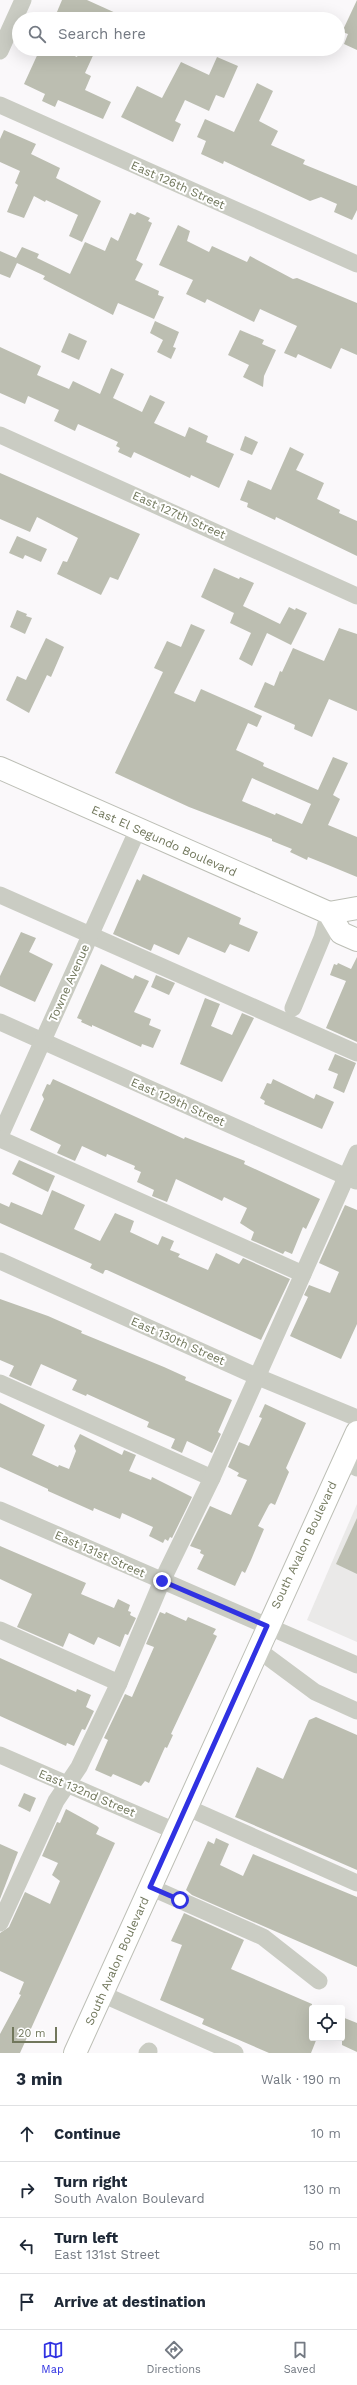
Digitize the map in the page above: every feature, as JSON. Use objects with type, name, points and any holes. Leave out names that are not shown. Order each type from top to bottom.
[{"type":"main road","name":"East El Segundo Boulevard","points":[[0,768],[329,913]]},
{"type":"main road","points":[[357,908],[329,913],[341,933],[357,940]]},
{"type":"main road","name":"South Avalon Boulevard","points":[[75,2053],[267,1626],[350,1464],[357,1432]]},
{"type":"street","points":[[18,12],[23,0]]},
{"type":"street","points":[[0,51],[12,24]]},
{"type":"street","name":"East 126th Street","points":[[0,105],[357,264]]},
{"type":"street","name":"East 127th Street","points":[[0,435],[357,596]]},
{"type":"street","name":"Towne Avenue","points":[[0,1136],[138,829]]},
{"type":"street","points":[[0,894],[357,1053]]},
{"type":"street","points":[[293,1008],[322,938],[329,913]]},
{"type":"street","name":"East 129th Street","points":[[0,1022],[352,1179]]},
{"type":"street","points":[[0,1139],[303,1274]]},
{"type":"street","points":[[0,1923],[56,1801],[79,1767],[119,1682],[162,1581],[212,1478],[303,1274],[352,1179],[357,1153]]},
{"type":"street","name":"East 130th Street","points":[[0,1261],[258,1377],[357,1418]]},
{"type":"street","points":[[0,1383],[212,1478]]},
{"type":"street","name":"East 131st Street","points":[[0,1510],[357,1665]]},
{"type":"street","points":[[0,1630],[119,1682]]},
{"type":"street","points":[[257,1649],[315,1692],[357,1711]]},
{"type":"street","name":"East 132nd Street","points":[[0,1755],[175,1831]]},
{"type":"street","points":[[186,1807],[357,1883]]},
{"type":"street","points":[[150,1887],[263,1937],[319,1981]]},
{"type":"street","points":[[102,1994],[235,2053]]},
{"type":"shaded area","points":[[357,1504],[357,1642],[307,1620]]},
{"type":"building","points":[[62,0],[87,0],[114,12],[57,12]]},
{"type":"building","points":[[357,0],[357,50],[345,44],[348,34],[345,33],[345,26]]},
{"type":"building","points":[[37,56],[93,56],[85,73],[91,76],[85,90],[111,102],[103,119],[58,100],[55,107],[42,101],[45,94],[24,84]]},
{"type":"building","points":[[217,57],[238,66],[224,98],[216,95],[209,111],[185,100],[175,121],[181,124],[173,142],[121,117],[137,86],[162,98],[181,62],[209,75]]},
{"type":"building","points":[[257,83],[273,91],[259,121],[278,131],[271,145],[305,160],[303,164],[357,186],[357,210],[352,220],[334,212],[337,204],[321,197],[310,201],[224,161],[223,164],[201,154],[206,141],[197,137],[205,119],[234,132]]},
{"type":"building","points":[[4,130],[36,144],[31,154],[60,168],[56,178],[101,201],[82,242],[69,236],[78,215],[46,200],[45,202],[34,196],[24,218],[7,212],[18,185],[15,183],[20,171],[0,162],[0,139]]},
{"type":"building","points":[[137,212],[150,218],[148,221],[152,223],[136,260],[143,264],[135,280],[159,291],[158,295],[164,297],[154,319],[118,303],[113,315],[43,279],[45,276],[17,263],[10,278],[0,274],[0,251],[16,258],[22,247],[39,254],[37,258],[70,274],[85,242],[105,251],[111,237],[118,241],[130,213],[135,215]]},
{"type":"building","points":[[178,225],[190,231],[187,241],[209,252],[212,246],[247,262],[250,256],[293,279],[297,278],[357,303],[357,355],[341,348],[331,369],[298,354],[296,358],[284,353],[297,326],[260,309],[254,322],[207,299],[205,303],[186,294],[193,280],[159,265]]},
{"type":"building","points":[[155,321],[179,332],[173,347],[176,348],[171,359],[157,352],[163,340],[150,333]]},
{"type":"building","points":[[240,330],[264,340],[262,344],[276,350],[264,376],[263,387],[243,377],[249,365],[228,355]]},
{"type":"building","points":[[69,333],[87,341],[79,360],[61,352]]},
{"type":"building","points":[[0,347],[41,366],[37,375],[69,389],[73,381],[100,394],[111,368],[124,374],[113,398],[142,412],[150,395],[165,402],[154,423],[185,437],[189,427],[208,436],[206,442],[234,454],[219,488],[191,475],[190,478],[134,452],[131,458],[118,452],[120,448],[116,446],[118,442],[78,424],[75,431],[54,421],[59,410],[28,396],[25,404],[0,393]]},
{"type":"building","points":[[245,436],[258,442],[252,455],[240,450]]},
{"type":"building","points":[[290,447],[304,454],[296,470],[324,483],[317,499],[340,510],[339,513],[357,521],[357,556],[276,517],[275,520],[247,507],[248,503],[240,500],[248,480],[271,490]]},
{"type":"building","points":[[0,473],[140,534],[118,580],[110,577],[101,595],[57,574],[63,561],[67,562],[78,538],[37,517],[30,532],[0,519]]},
{"type":"building","points":[[17,536],[47,549],[41,562],[25,555],[23,559],[9,553]]},
{"type":"building","points":[[214,568],[239,579],[240,577],[254,583],[243,606],[280,624],[289,607],[295,610],[296,608],[307,613],[291,645],[267,633],[252,666],[239,659],[251,633],[230,623],[234,613],[201,597]]},
{"type":"building","points":[[17,610],[32,618],[25,634],[10,627]]},
{"type":"building","points":[[191,624],[205,630],[174,693],[195,702],[201,689],[262,716],[257,727],[248,723],[236,750],[264,763],[263,766],[318,790],[333,757],[348,763],[333,795],[340,799],[328,825],[357,837],[357,877],[308,857],[307,860],[290,852],[292,849],[272,841],[272,839],[189,807],[115,773],[163,672],[154,668],[167,641],[181,647]],"holes":[[[252,778],[311,804],[302,824],[276,813],[275,815],[242,801]]]},
{"type":"building","points":[[339,628],[357,634],[357,711],[329,699],[312,737],[294,729],[295,725],[254,707],[265,682],[274,686],[280,671],[282,672],[293,648],[324,661]]},
{"type":"building","points":[[46,638],[64,647],[51,677],[47,675],[29,713],[6,700],[17,676],[26,680]]},
{"type":"building","points":[[143,874],[241,918],[239,924],[258,932],[249,952],[230,944],[225,953],[188,937],[179,955],[154,944],[151,951],[113,934],[137,879],[140,881]]},
{"type":"building","points":[[21,932],[36,938],[29,952],[53,964],[35,1002],[0,986],[0,976]]},
{"type":"building","points":[[357,957],[357,1042],[326,1028],[346,981],[330,975],[334,964],[337,965],[338,963],[351,969]]},
{"type":"building","points":[[101,964],[133,979],[135,975],[149,981],[134,1012],[151,1019],[149,1025],[161,1030],[153,1048],[142,1044],[141,1047],[92,1025],[92,1027],[81,1022],[82,1020],[77,1018]]},
{"type":"building","points":[[156,975],[175,983],[169,995],[151,987]]},
{"type":"building","points":[[205,998],[220,1004],[211,1026],[232,1035],[242,1013],[254,1018],[222,1082],[180,1064]]},
{"type":"building","points":[[335,1054],[356,1063],[344,1093],[333,1088],[338,1074],[328,1070]]},
{"type":"building","points":[[53,1079],[184,1139],[185,1137],[245,1161],[244,1164],[320,1199],[306,1229],[303,1227],[292,1254],[285,1251],[283,1254],[251,1240],[254,1232],[240,1223],[247,1208],[224,1197],[222,1201],[176,1179],[167,1202],[152,1196],[154,1190],[137,1182],[141,1172],[134,1169],[135,1166],[107,1154],[106,1157],[82,1146],[75,1161],[57,1153],[61,1145],[30,1130],[44,1099],[42,1095],[47,1084],[50,1085]]},
{"type":"building","points":[[273,1079],[314,1099],[316,1094],[334,1102],[322,1129],[264,1104],[265,1101],[260,1098],[267,1083],[271,1084]]},
{"type":"building","points":[[19,1160],[55,1176],[48,1192],[12,1174]]},
{"type":"building","points":[[52,1190],[85,1205],[74,1229],[100,1241],[115,1213],[134,1221],[130,1232],[158,1245],[162,1236],[174,1241],[170,1250],[180,1254],[178,1257],[208,1270],[216,1253],[239,1264],[243,1258],[290,1279],[261,1340],[107,1270],[105,1270],[103,1274],[90,1268],[92,1264],[0,1223],[0,1203],[9,1207],[11,1202],[42,1215]]},
{"type":"building","points":[[345,1205],[357,1210],[357,1324],[341,1359],[290,1336],[308,1297],[304,1295],[309,1285],[330,1293],[339,1272],[319,1263]]},
{"type":"building","points":[[0,1299],[48,1316],[82,1331],[81,1333],[186,1377],[185,1380],[232,1400],[218,1432],[221,1434],[212,1453],[187,1441],[182,1453],[171,1448],[175,1439],[147,1427],[149,1422],[87,1394],[86,1396],[72,1390],[77,1380],[41,1364],[31,1386],[9,1376],[14,1366],[0,1360]]},
{"type":"building","points":[[0,1403],[45,1425],[32,1455],[58,1467],[59,1465],[69,1469],[76,1451],[74,1446],[80,1434],[122,1455],[124,1450],[136,1455],[129,1471],[151,1480],[152,1477],[192,1497],[172,1538],[170,1537],[168,1541],[165,1539],[163,1543],[149,1536],[153,1527],[122,1513],[120,1519],[94,1508],[93,1511],[0,1467]]},
{"type":"building","points":[[265,1404],[306,1423],[286,1468],[289,1472],[275,1505],[271,1503],[269,1505],[258,1526],[264,1529],[245,1573],[242,1571],[235,1586],[197,1569],[204,1555],[200,1553],[201,1550],[190,1546],[210,1506],[231,1515],[247,1480],[237,1476],[239,1473],[228,1467],[239,1442],[249,1446],[262,1418],[259,1417]]},
{"type":"building","points":[[357,1518],[357,1574],[336,1564]]},
{"type":"building","points":[[0,1546],[86,1583],[81,1594],[114,1608],[118,1599],[130,1605],[128,1611],[131,1612],[130,1615],[136,1618],[128,1635],[125,1634],[120,1647],[98,1637],[94,1645],[69,1633],[63,1647],[17,1627],[32,1594],[0,1579]]},
{"type":"building","points":[[160,1612],[165,1614],[166,1612],[186,1621],[188,1617],[216,1629],[213,1634],[217,1636],[171,1734],[173,1735],[167,1748],[165,1747],[149,1783],[145,1781],[141,1786],[113,1774],[111,1777],[95,1770],[108,1740],[104,1738],[125,1694],[132,1697],[154,1647],[146,1644]]},
{"type":"building","points":[[0,1658],[76,1692],[77,1689],[91,1695],[86,1707],[94,1711],[85,1730],[82,1729],[74,1746],[67,1743],[66,1746],[0,1716]]},
{"type":"building","points":[[316,1717],[357,1735],[357,1870],[235,1817],[257,1767],[283,1779],[309,1720]]},
{"type":"building","points":[[24,1793],[36,1798],[30,1812],[18,1806]]},
{"type":"building","points":[[66,1809],[97,1826],[99,1828],[96,1834],[115,1843],[20,2053],[0,2053],[0,2034],[21,1995],[19,1994],[24,1982],[0,1971],[0,1933],[9,1927],[25,1892],[50,1904],[60,1881],[52,1875],[58,1863],[42,1856],[57,1822],[60,1823]]},
{"type":"building","points":[[216,1838],[229,1844],[220,1865],[243,1876],[253,1854],[357,1897],[357,1967],[192,1895],[186,1890],[208,1841],[214,1844]]},
{"type":"building","points":[[0,1844],[18,1852],[0,1899]]},
{"type":"building","points":[[184,1913],[244,1940],[231,1969],[312,2004],[309,2005],[309,2041],[316,2041],[311,2053],[269,2053],[202,2024],[204,2019],[160,2000],[182,1945],[171,1941]]},
{"type":"building","points":[[345,2018],[357,2023],[357,2052],[342,2045],[342,2041],[345,2041]]},
{"type":"route","points":[[162,1581],[267,1626],[150,1887],[180,1900]]}]
